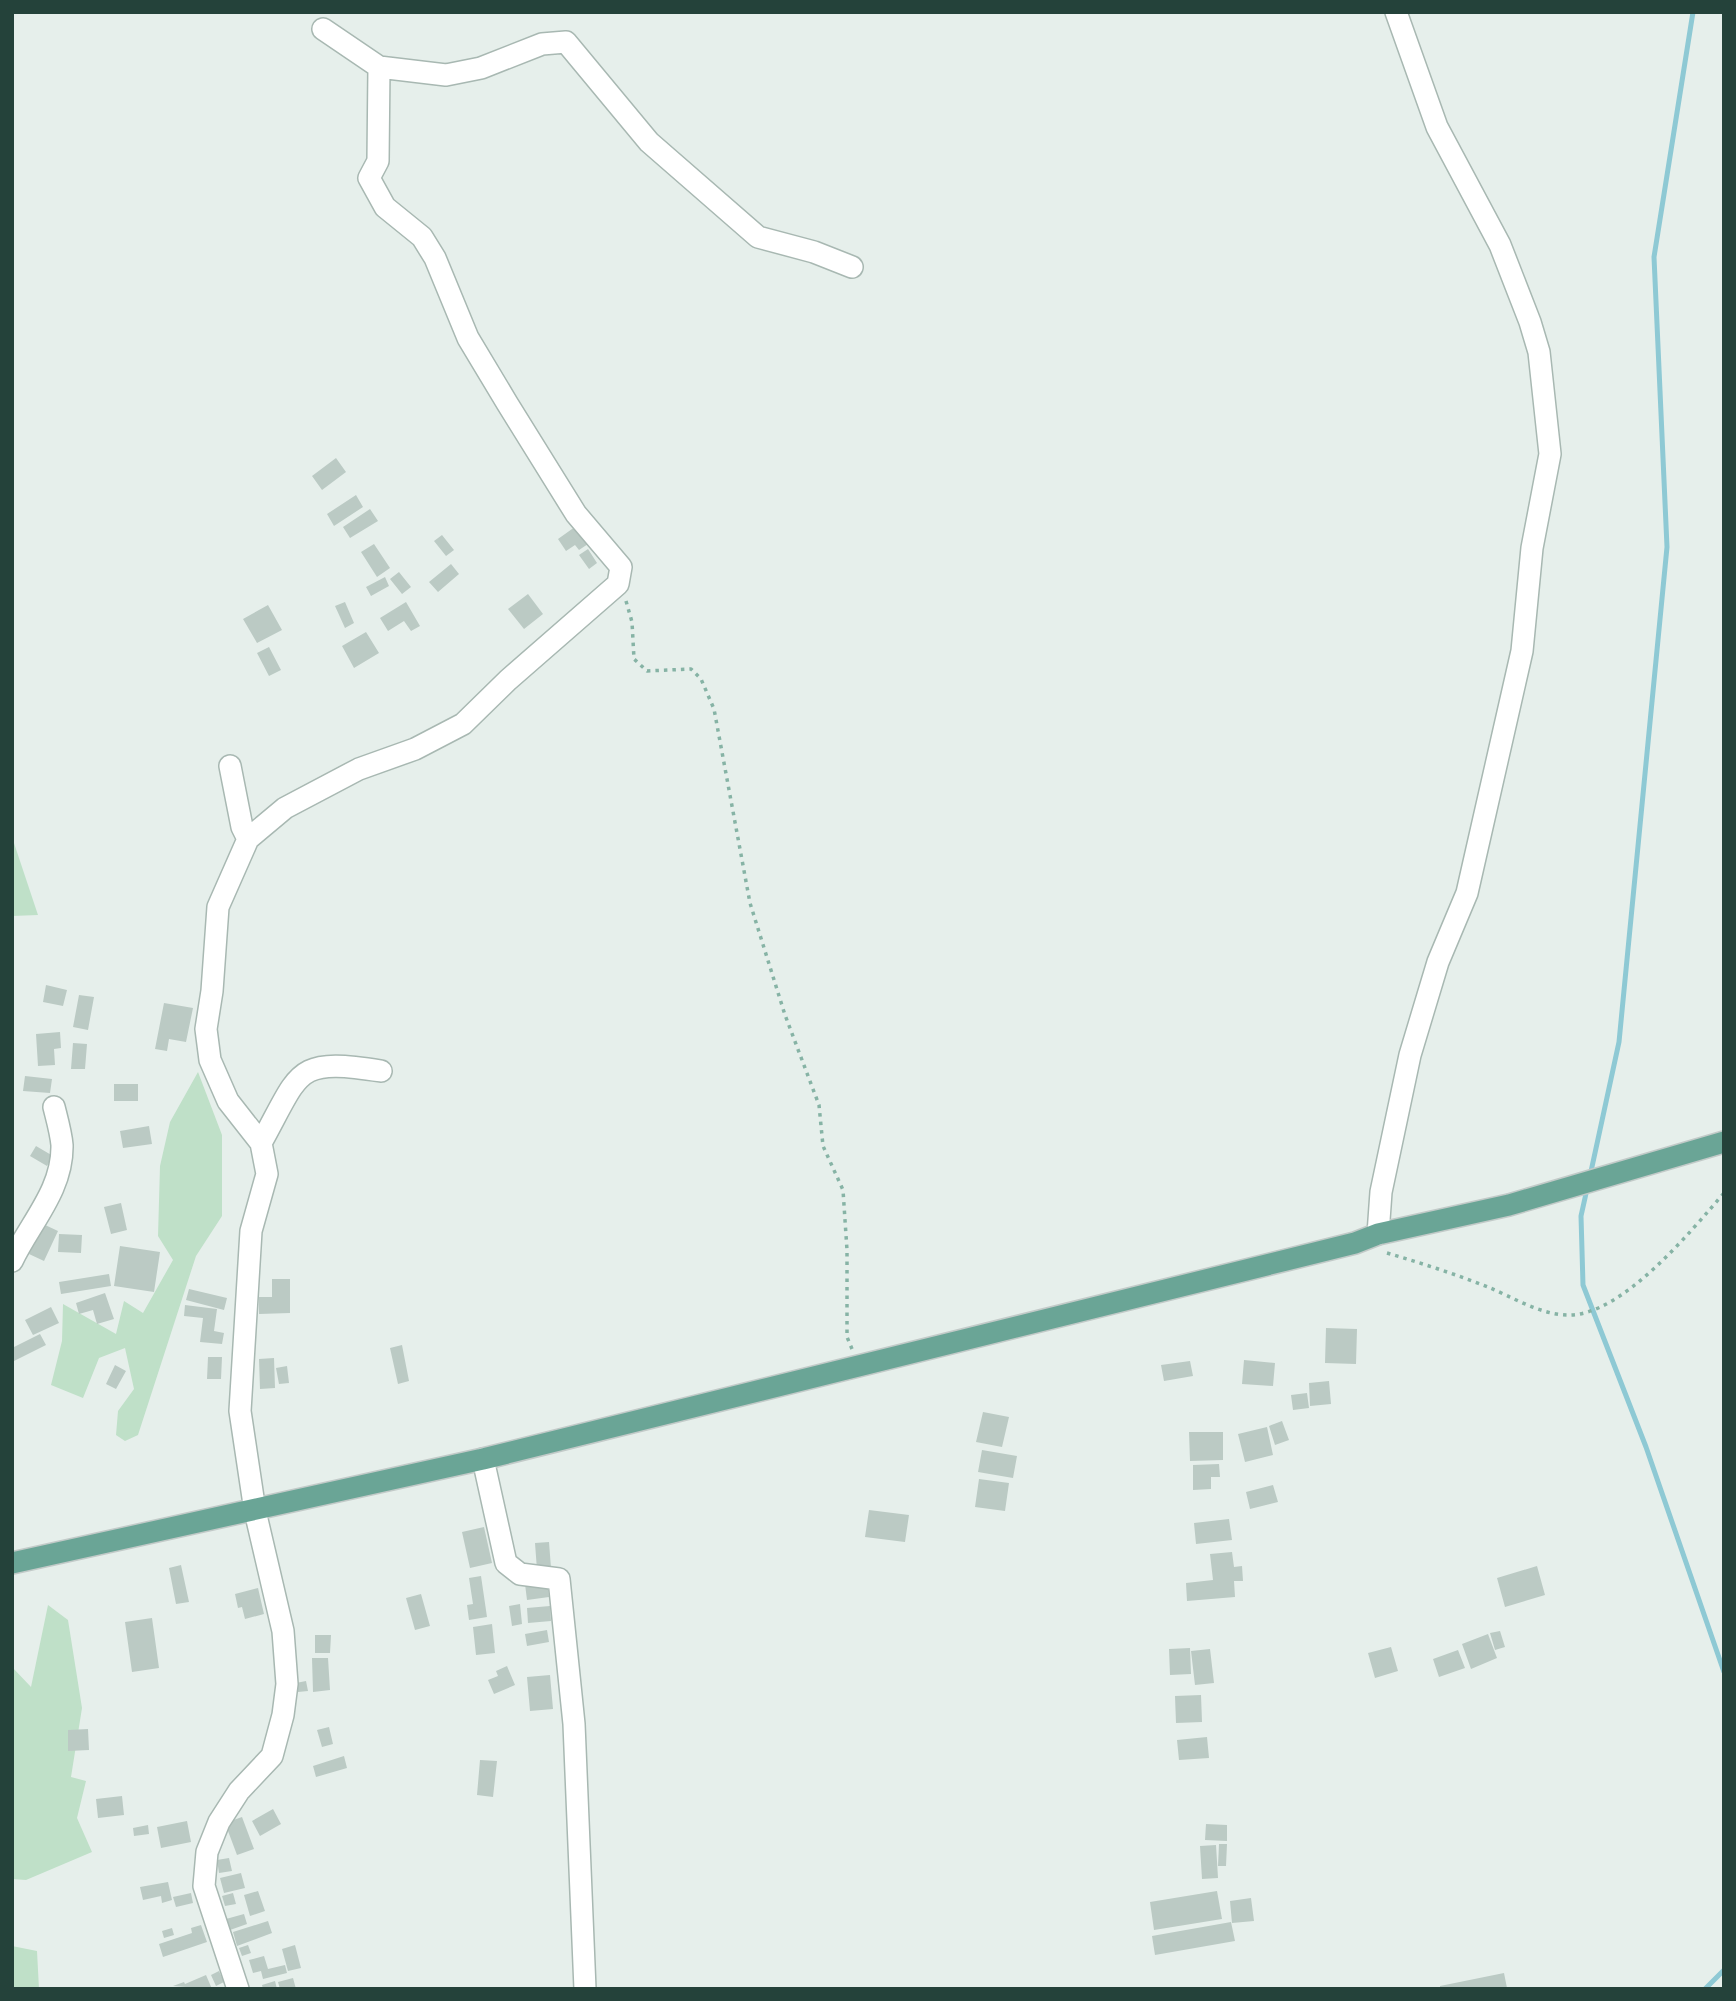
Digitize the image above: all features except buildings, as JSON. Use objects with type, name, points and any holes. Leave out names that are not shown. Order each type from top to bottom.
[{"type":"main road","points":[[12,1563],[483,1459],[859,1367],[1355,1243],[1378,1234],[1509,1205],[1724,1142]]},
{"type":"street","points":[[1378,1234],[1381,1192],[1410,1055],[1438,962],[1467,893],[1522,651],[1532,548],[1550,454],[1539,352],[1530,321],[1500,245],[1437,127],[1396,12]]},
{"type":"street","points":[[323,29],[379,67],[446,75],[481,68],[542,44],[566,42],[649,142],[758,237],[814,252],[852,267]]},
{"type":"street","points":[[238,1989],[204,1886],[207,1853],[219,1822],[239,1791],[272,1756],[283,1716],[287,1684],[283,1632],[255,1511],[240,1411],[251,1231],[267,1174],[261,1143],[228,1101],[216,1080],[206,1029],[212,991],[218,907],[248,839],[285,808],[359,769],[415,749],[463,724],[508,680],[618,584],[621,567],[576,514],[506,403],[468,338],[435,258],[422,237],[385,207],[369,178],[378,161],[379,67]]},
{"type":"street","points":[[230,766],[242,827],[248,839]]},
{"type":"street","points":[[261,1143],[295,1080],[313,1067],[337,1064],[381,1071]]},
{"type":"street","points":[[12,1261],[38,1218],[59,1172],[62,1145],[54,1107]]},
{"type":"street","points":[[483,1459],[506,1563],[520,1574],[559,1578],[574,1724],[585,1989]]},
{"type":"path","points":[[618,584],[622,586],[632,622],[634,659],[647,671],[691,669],[701,679],[714,709],[750,903],[785,1015],[816,1095],[823,1146],[843,1190],[847,1250],[847,1337],[859,1367]]},
{"type":"path","points":[[1355,1243],[1430,1265],[1543,1310],[1569,1315],[1592,1310],[1630,1290],[1684,1239],[1724,1193]]},
{"type":"green space","points":[[12,842],[14,843],[38,915],[12,916]]},
{"type":"green space","points":[[198,1072],[222,1135],[222,1216],[196,1256],[138,1435],[125,1441],[116,1435],[118,1411],[134,1389],[125,1348],[99,1358],[83,1398],[51,1385],[62,1341],[63,1304],[116,1334],[124,1301],[143,1313],[173,1260],[158,1236],[160,1166],[170,1122]]},
{"type":"green space","points":[[48,1605],[68,1620],[82,1708],[71,1777],[86,1781],[77,1818],[92,1852],[26,1880],[12,1879],[12,1667],[31,1687]]},
{"type":"green space","points":[[12,1946],[37,1951],[39,1989],[12,1989]]},
{"type":"waterway","points":[[1590,1176],[1619,1042],[1667,547],[1654,257],[1693,12]]},
{"type":"waterway","points":[[1587,1189],[1581,1216],[1583,1285],[1646,1447],[1724,1672]]},
{"type":"waterway","points":[[1705,1989],[1724,1970]]}]
